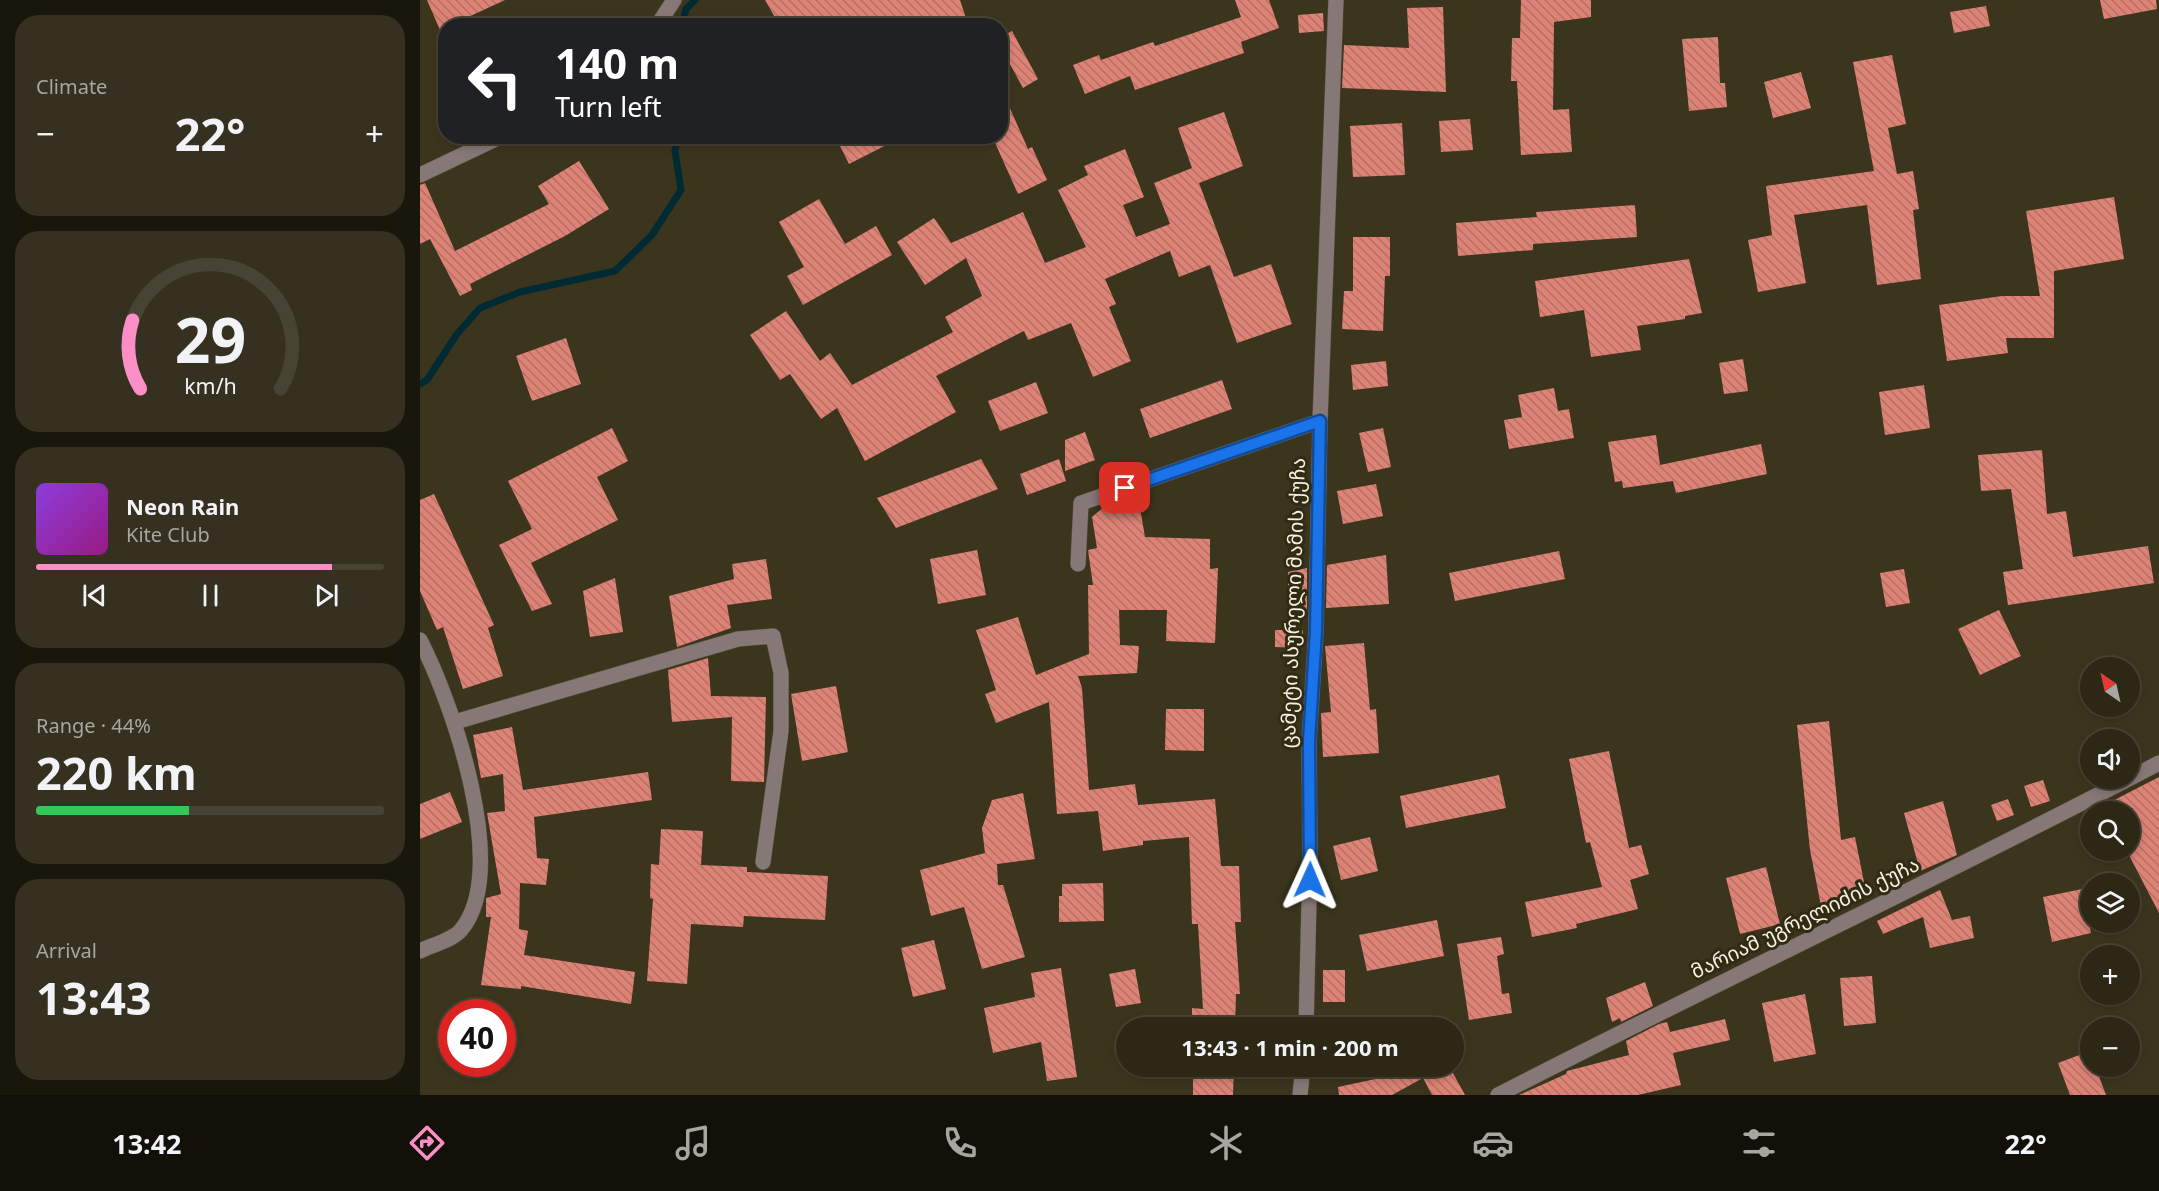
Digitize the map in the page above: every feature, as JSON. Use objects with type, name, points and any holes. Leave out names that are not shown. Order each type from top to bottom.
[{"type":"street","points":[[662,18],[674,0]]},
{"type":"street","name":"ცამეტი ასურელი მამის ქუჩა","points":[[1306,1017],[1310,859],[1309,741],[1316,631],[1320,421],[1336,0]]},
{"type":"street","points":[[420,175],[485,144]]},
{"type":"street","points":[[1078,564],[1081,503],[1320,421]]},
{"type":"street","points":[[455,722],[738,639],[773,636],[781,673],[781,731],[764,862]]},
{"type":"street","points":[[420,640],[455,722],[469,768],[480,853],[474,909],[459,933],[420,951]]},
{"type":"street","name":"მარიამ უგრელიძის ქუჩა","points":[[1498,1095],[1630,1027],[2013,841],[2159,763]]},
{"type":"street","points":[[1300,1095],[1302,1077]]},
{"type":"building","points":[[427,0],[505,0],[466,18],[438,18],[438,25]]},
{"type":"building","points":[[765,0],[960,0],[966,18],[775,18]]},
{"type":"building","points":[[1235,0],[1269,0],[1279,28],[1241,42],[1244,53],[1135,90],[1130,76],[1085,94],[1073,65],[1099,55],[1101,60],[1153,42],[1155,46],[1241,17]]},
{"type":"building","points":[[1521,0],[1591,0],[1591,17],[1554,22],[1553,110],[1569,109],[1572,152],[1521,155],[1517,81],[1511,81],[1512,38],[1520,38]]},
{"type":"building","points":[[2100,0],[2156,0],[2157,9],[2104,19]]},
{"type":"building","points":[[1986,6],[1990,26],[1954,33],[1950,12]]},
{"type":"building","points":[[1443,7],[1446,92],[1342,88],[1344,45],[1409,48],[1407,8]]},
{"type":"building","points":[[1323,13],[1324,31],[1299,33],[1298,15]]},
{"type":"building","points":[[1012,31],[1038,79],[1023,88],[1008,61],[1008,33]]},
{"type":"building","points":[[1718,37],[1720,83],[1725,83],[1727,107],[1689,111],[1682,39]]},
{"type":"building","points":[[1892,55],[1906,124],[1888,128],[1897,174],[1913,171],[1919,209],[1913,210],[1921,279],[1877,285],[1867,205],[1794,215],[1806,283],[1758,292],[1748,240],[1772,235],[1766,186],[1874,171],[1853,62]]},
{"type":"building","points":[[1801,72],[1811,108],[1773,118],[1764,82]]},
{"type":"building","points":[[1008,104],[1028,149],[1032,147],[1047,180],[1018,194],[996,144],[1008,144]]},
{"type":"building","points":[[1224,112],[1243,166],[1199,183],[1234,277],[1271,264],[1292,324],[1237,343],[1210,265],[1179,277],[1170,251],[1105,279],[1116,304],[1109,307],[1131,361],[1093,377],[1071,323],[1028,340],[1024,331],[936,376],[956,412],[865,461],[837,408],[821,419],[790,374],[780,380],[750,335],[786,311],[820,361],[830,353],[852,385],[953,332],[945,317],[982,296],[966,258],[925,285],[897,242],[934,218],[951,243],[1023,212],[1045,263],[1086,247],[1058,190],[1088,175],[1084,166],[1125,149],[1144,197],[1123,205],[1136,237],[1170,224],[1154,183],[1192,168],[1178,128]]},
{"type":"building","points":[[1470,119],[1473,150],[1441,152],[1439,121]]},
{"type":"building","points":[[1402,123],[1405,175],[1353,177],[1350,126]]},
{"type":"building","points":[[839,144],[888,144],[849,164]]},
{"type":"building","points":[[579,161],[609,209],[565,236],[470,284],[472,290],[460,296],[430,239],[420,244],[420,185],[425,183],[455,251],[549,204],[538,186]]},
{"type":"building","points":[[2114,197],[2124,259],[2054,271],[2054,338],[2006,338],[2008,353],[1947,361],[1939,305],[2002,296],[2040,296],[2026,211]]},
{"type":"building","points":[[819,199],[845,244],[876,226],[892,255],[803,305],[787,276],[804,267],[779,222]]},
{"type":"building","points":[[1635,205],[1637,237],[1533,244],[1533,250],[1458,256],[1456,223],[1537,217],[1536,212]]},
{"type":"building","points":[[1353,237],[1390,237],[1390,276],[1385,276],[1383,331],[1342,329],[1344,291],[1353,291]]},
{"type":"building","points":[[1689,259],[1702,313],[1685,316],[1685,319],[1637,326],[1641,350],[1591,357],[1584,310],[1540,317],[1535,281]]},
{"type":"building","points":[[566,338],[581,384],[532,401],[516,356]]},
{"type":"building","points":[[1743,359],[1748,391],[1724,394],[1719,363]]},
{"type":"building","points":[[1386,361],[1388,386],[1353,390],[1351,365]]},
{"type":"building","points":[[1222,380],[1232,409],[1150,438],[1140,409]]},
{"type":"building","points":[[1036,382],[1048,413],[1000,431],[988,401]]},
{"type":"building","points":[[1924,385],[1930,428],[1885,435],[1879,392]]},
{"type":"building","points":[[1554,388],[1558,411],[1569,409],[1574,438],[1509,449],[1504,420],[1522,417],[1518,395]]},
{"type":"building","points":[[612,428],[628,461],[597,477],[618,520],[531,563],[552,604],[532,611],[499,545],[532,529],[508,481]]},
{"type":"building","points":[[1383,428],[1391,467],[1368,472],[1359,433]]},
{"type":"building","points":[[1085,432],[1095,460],[1065,471],[1065,440]]},
{"type":"building","points":[[1656,435],[1660,465],[1761,444],[1767,474],[1676,493],[1673,481],[1623,488],[1622,481],[1615,482],[1608,442]]},
{"type":"building","points":[[2042,450],[2047,514],[2066,511],[2073,557],[2148,546],[2154,583],[2008,605],[2003,572],[2023,569],[2011,489],[1981,491],[1978,455]]},
{"type":"building","points":[[981,459],[998,489],[896,528],[877,498]]},
{"type":"building","points":[[1059,459],[1066,481],[1027,495],[1020,474]]},
{"type":"building","points":[[1376,484],[1383,516],[1343,524],[1337,491]]},
{"type":"building","points":[[434,494],[494,625],[488,628],[503,676],[463,689],[443,627],[437,630],[420,591],[420,500]]},
{"type":"building","points":[[1138,496],[1145,537],[1210,539],[1210,569],[1218,568],[1215,643],[1166,641],[1167,610],[1119,610],[1120,645],[1139,646],[1137,673],[1078,676],[1082,688],[1089,790],[1135,784],[1138,805],[1215,799],[1221,866],[1239,866],[1241,922],[1235,922],[1240,994],[1236,994],[1235,1017],[1192,1017],[1192,1008],[1203,1009],[1198,924],[1192,924],[1189,837],[1143,841],[1143,845],[1103,851],[1098,811],[1057,814],[1049,702],[996,723],[985,694],[996,690],[976,630],[1018,617],[1036,675],[1089,654],[1088,585],[1093,585],[1088,550],[1097,548],[1092,517],[1105,506]]},
{"type":"building","points":[[977,550],[986,595],[938,604],[930,559]]},
{"type":"building","points":[[1559,551],[1565,579],[1455,601],[1449,573]]},
{"type":"building","points":[[1386,555],[1389,604],[1326,608],[1327,565]]},
{"type":"building","points":[[766,559],[772,599],[727,605],[731,628],[677,647],[669,596],[734,579],[732,564]]},
{"type":"building","points":[[1307,568],[1307,609],[1288,610],[1288,572]]},
{"type":"building","points":[[1904,569],[1910,603],[1886,607],[1880,573]]},
{"type":"building","points":[[615,578],[623,632],[590,637],[583,591]]},
{"type":"building","points":[[1999,610],[2021,656],[1980,675],[1958,629]]},
{"type":"building","points":[[1275,630],[1303,630],[1302,648],[1275,647]]},
{"type":"building","points":[[1364,643],[1370,710],[1376,709],[1379,753],[1323,757],[1321,713],[1331,712],[1325,646]]},
{"type":"building","points":[[708,658],[711,696],[766,697],[764,782],[731,781],[732,717],[672,722],[668,670]]},
{"type":"building","points":[[836,686],[848,752],[802,761],[791,694]]},
{"type":"building","points":[[1166,709],[1204,709],[1204,751],[1165,750]]},
{"type":"building","points":[[1829,721],[1841,840],[1855,837],[1867,897],[1821,906],[1810,850],[1797,725]]},
{"type":"building","points":[[512,727],[523,790],[648,772],[652,800],[534,817],[537,858],[549,859],[546,885],[520,883],[519,929],[528,931],[524,955],[635,972],[631,1004],[521,986],[521,989],[481,985],[491,917],[486,917],[486,898],[501,894],[487,813],[505,811],[503,774],[481,778],[473,735]]},
{"type":"building","points":[[1609,751],[1629,848],[1641,845],[1649,874],[1630,880],[1638,909],[1576,924],[1577,928],[1532,937],[1525,902],[1602,887],[1590,842],[1586,843],[1569,759]]},
{"type":"building","points":[[1499,775],[1506,808],[1406,828],[1400,796]]},
{"type":"building","points":[[2159,777],[2159,913],[2132,861],[2140,861],[2140,801],[2112,801],[2140,789],[2140,787]]},
{"type":"building","points":[[2043,780],[2050,801],[2031,807],[2024,786]]},
{"type":"building","points":[[450,792],[462,822],[420,839],[420,804]]},
{"type":"building","points":[[1023,793],[1035,859],[997,864],[998,885],[1003,885],[1025,957],[982,969],[964,907],[931,916],[920,870],[985,853],[982,828],[992,800]]},
{"type":"building","points":[[2008,799],[2014,815],[1997,821],[1991,805]]},
{"type":"building","points":[[1943,801],[1957,855],[1920,871],[1904,813]]},
{"type":"building","points":[[661,829],[703,831],[701,865],[747,867],[747,872],[828,876],[825,920],[744,916],[743,927],[691,924],[687,984],[647,981],[653,899],[650,898],[651,864],[659,865]]},
{"type":"building","points":[[1370,837],[1378,871],[1341,880],[1333,846]]},
{"type":"building","points":[[1766,867],[1780,924],[1740,934],[1726,878]]},
{"type":"building","points":[[1103,883],[1104,921],[1059,922],[1059,896],[1062,896],[1062,884]]},
{"type":"building","points":[[2080,889],[2080,933],[2091,933],[2052,942],[2043,897]]},
{"type":"building","points":[[1940,890],[1952,920],[1970,916],[1974,938],[1930,948],[1923,917],[1883,934],[1877,921]]},
{"type":"building","points":[[1437,920],[1444,956],[1367,971],[1359,935]]},
{"type":"building","points":[[1501,937],[1504,954],[1497,956],[1502,994],[1509,993],[1512,1013],[1469,1020],[1457,944]]},
{"type":"building","points":[[934,940],[946,989],[913,997],[901,948]]},
{"type":"building","points":[[1061,968],[1077,1077],[1047,1081],[1041,1042],[993,1053],[984,1008],[1035,997],[1031,973]]},
{"type":"building","points":[[1135,969],[1141,1003],[1116,1007],[1109,974]]},
{"type":"building","points":[[1323,970],[1345,970],[1345,1002],[1323,1002]]},
{"type":"building","points":[[1872,976],[1876,1023],[1844,1026],[1840,978]]},
{"type":"building","points":[[1645,982],[1653,1006],[1621,1022],[1620,1018],[1612,1022],[1606,998]]},
{"type":"building","points":[[1805,994],[1816,1054],[1774,1062],[1762,1003]]},
{"type":"building","points":[[1725,1019],[1730,1040],[1673,1053],[1681,1085],[1638,1095],[1519,1095],[1566,1074],[1567,1071],[1629,1055],[1626,1041],[1659,1024],[1667,1022],[1670,1032]]},
{"type":"building","points":[[2080,1055],[2080,1077],[2099,1077],[2106,1095],[2070,1095],[2058,1063]]},
{"type":"building","points":[[1193,1077],[1234,1077],[1233,1095],[1193,1095]]},
{"type":"building","points":[[1385,1077],[1455,1077],[1465,1095],[1432,1095],[1423,1078],[1392,1095],[1339,1095],[1338,1087]]},
{"type":"waterway","points":[[684,18],[686,9],[695,0]]},
{"type":"waterway","points":[[420,384],[427,380],[457,334],[480,308],[520,292],[615,271],[652,235],[681,190],[676,144]]},
{"type":"route","points":[[1125,488],[1320,421],[1316,631],[1309,741],[1310,880]]}]
